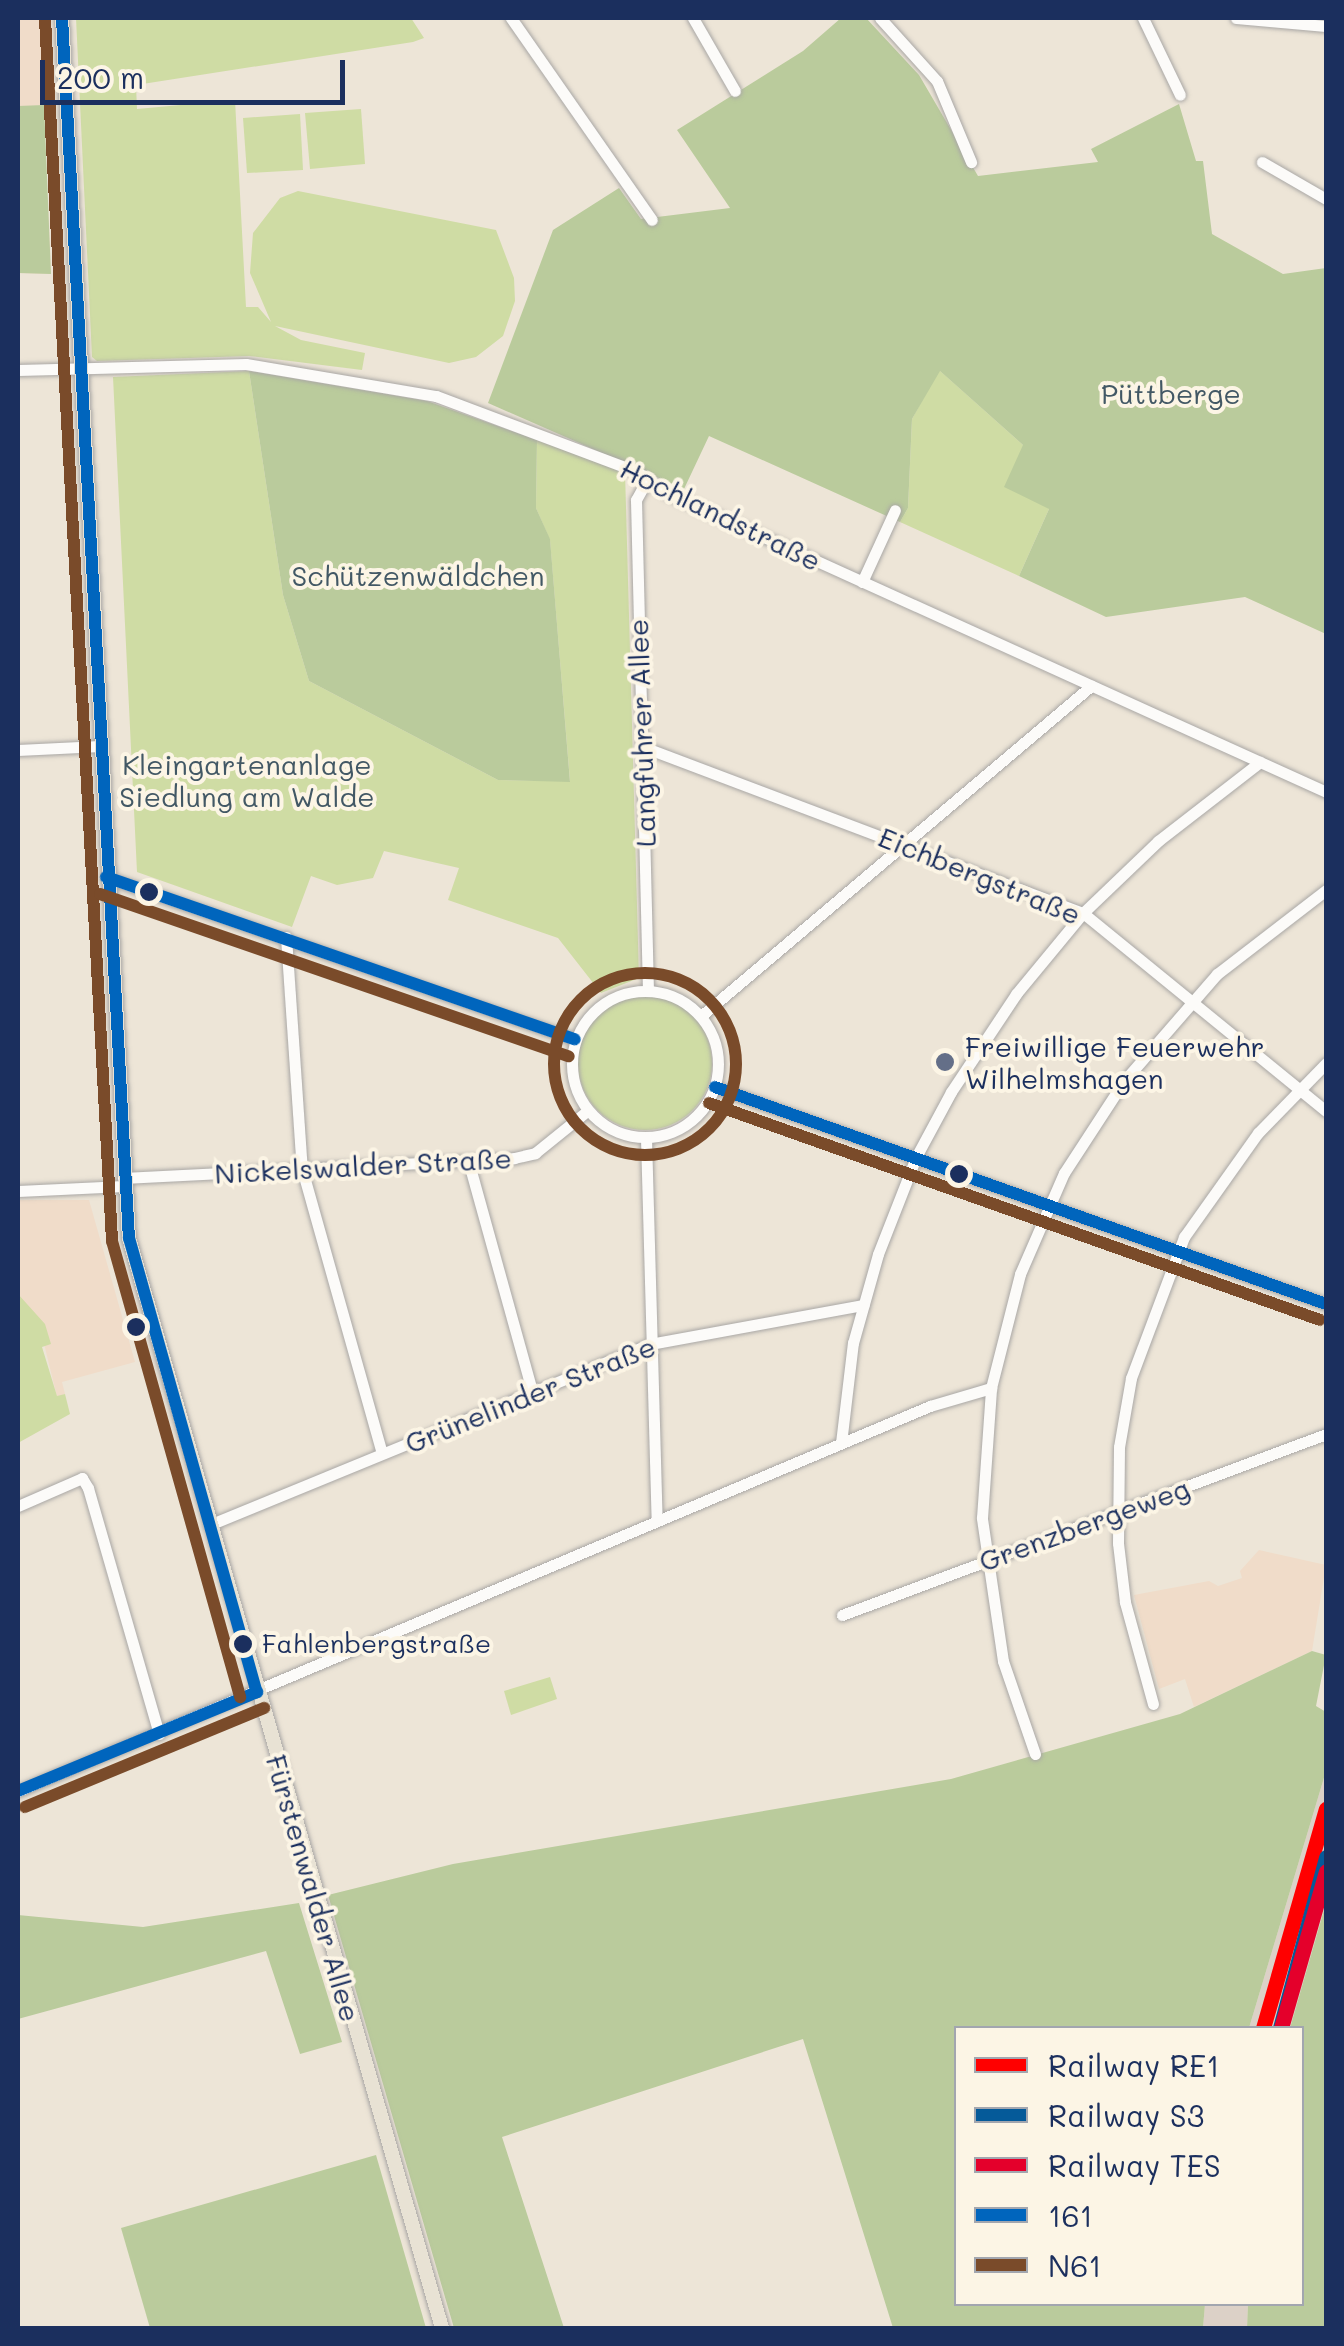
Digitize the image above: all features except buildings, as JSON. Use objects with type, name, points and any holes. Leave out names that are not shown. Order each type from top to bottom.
[{"type":"main road","name":"Fürstenwalder Allee","points":[[62,18],[124,1182],[144,1300],[442,2328]]},
{"type":"street","points":[[511,18],[652,220]]},
{"type":"street","points":[[693,18],[736,91]]},
{"type":"street","points":[[880,18],[937,81],[971,162]]},
{"type":"street","points":[[1143,18],[1180,95]]},
{"type":"street","points":[[1236,18],[1326,26]]},
{"type":"street","points":[[1262,162],[1326,199]]},
{"type":"street","name":"Hochlandstraße","points":[[18,370],[246,364],[414,391],[648,480],[862,582],[1326,792]]},
{"type":"street","name":"Langfuhrer Allee","points":[[648,480],[636,500],[648,989]]},
{"type":"street","points":[[862,582],[896,510]]},
{"type":"street","points":[[701,1016],[1091,686]]},
{"type":"street","points":[[18,750],[100,746]]},
{"type":"street","name":"Eichbergstraße","points":[[641,746],[1083,913],[1326,1111]]},
{"type":"street","points":[[841,1443],[840,1416],[863,1305],[916,1158],[994,1024],[1083,913],[1158,842],[1260,762]]},
{"type":"street","points":[[106,877],[575,1039]]},
{"type":"street","points":[[1035,1754],[1003,1662],[985,1561],[982,1476],[990,1388],[1010,1305],[1049,1204],[1103,1111],[1192,1000],[1239,955],[1326,890]]},
{"type":"street","points":[[286,937],[302,1168],[382,1453]]},
{"type":"street","points":[[648,989],[678,998],[701,1016],[716,1044],[715,1088],[683,1126],[646,1138],[616,1130],[588,1111],[572,1072],[575,1039],[609,999],[648,989]]},
{"type":"street","points":[[1154,1704],[1125,1602],[1116,1512],[1131,1378],[1178,1249],[1239,1158],[1298,1088],[1326,1063]]},
{"type":"street","points":[[715,1088],[1326,1304]]},
{"type":"street","name":"Nickelswalder Straße","points":[[18,1191],[533,1154],[588,1111]]},
{"type":"street","points":[[646,1138],[656,1522]]},
{"type":"street","points":[[468,1160],[532,1390]]},
{"type":"street","name":"Grünelinder Straße","points":[[209,1525],[650,1344],[863,1305]]},
{"type":"street","points":[[18,1791],[841,1443],[990,1388]]},
{"type":"street","name":"Grenzbergeweg","points":[[842,1615],[1326,1434]]},
{"type":"street","points":[[18,1506],[82,1478],[159,1734]]},
{"type":"shaded area","points":[[18,18],[40,18],[51,274],[18,273]]},
{"type":"shaded area","points":[[18,1200],[89,1200],[135,1362],[62,1382],[65,1394],[57,1397],[39,1323],[18,1294]]},
{"type":"shaded area","points":[[1259,1550],[1326,1565],[1312,1651],[1194,1707],[1185,1679],[1159,1689],[1134,1595],[1209,1581],[1218,1586],[1242,1578],[1240,1571]]},
{"type":"shaded area","points":[[1326,1771],[1326,1903],[1291,2026],[1250,2026]]},
{"type":"shaded area","points":[[1205,2306],[1248,2306],[1247,2328],[1203,2328]]},
{"type":"green space","points":[[76,18],[411,18],[424,38],[136,85],[137,109],[235,100],[246,307],[258,307],[271,322],[250,273],[253,233],[280,198],[298,191],[496,230],[514,278],[515,301],[503,336],[476,357],[449,363],[275,326],[301,340],[365,353],[362,370],[249,356],[97,361],[92,357]]},
{"type":"green space","name":"Püttberge","points":[[841,18],[866,18],[919,75],[978,176],[1098,162],[1091,149],[1179,104],[1196,161],[1203,161],[1212,234],[1283,274],[1326,268],[1326,634],[1245,597],[1106,617],[1019,576],[1049,509],[1004,487],[1023,445],[940,371],[912,419],[908,508],[900,522],[709,436],[684,489],[488,403],[553,230],[619,188],[641,219],[730,208],[677,130],[803,51]]},
{"type":"green space","points":[[44,105],[51,274],[18,273],[18,106]]},
{"type":"green space","points":[[361,109],[365,164],[310,169],[305,113]]},
{"type":"green space","points":[[300,114],[303,170],[247,173],[243,118]]},
{"type":"green space","points":[[939,370],[1023,445],[1049,509],[1019,576],[900,522],[908,508],[912,419]]},
{"type":"green space","name":"Kleingartenanlage Siedlung am Walde","points":[[249,371],[283,595],[309,681],[498,780],[570,781],[550,540],[536,508],[537,440],[625,471],[639,978],[601,993],[558,938],[448,900],[459,868],[384,851],[373,878],[337,885],[311,876],[292,927],[137,872],[113,377]]},
{"type":"green space","name":"Schützenwäldchen","points":[[249,371],[427,401],[537,440],[536,508],[550,539],[570,782],[498,780],[309,681],[283,595]]},
{"type":"green space","points":[[645,996],[671,1001],[692,1016],[707,1037],[712,1063],[707,1089],[692,1110],[671,1125],[645,1130],[619,1125],[598,1110],[583,1089],[578,1063],[583,1037],[598,1016],[619,1001]]},
{"type":"green space","points":[[18,1294],[45,1324],[51,1344],[42,1347],[57,1396],[65,1394],[70,1414],[18,1443]]},
{"type":"green space","points":[[1312,1651],[1326,1655],[1316,1706],[1326,1712],[1326,1771],[1250,2026],[954,2026],[954,2306],[1205,2306],[1203,2328],[893,2328],[803,2039],[502,2137],[564,2328],[454,2328],[328,1895],[453,1864],[951,1779],[1180,1714]]},
{"type":"green space","points":[[550,1677],[557,1699],[511,1715],[504,1691]]},
{"type":"green space","points":[[299,1903],[342,2042],[300,2054],[266,1951],[18,2019],[18,1915],[143,1927]]},
{"type":"green space","points":[[1326,1903],[1326,2328],[1247,2328],[1248,2306],[1304,2306],[1304,2026],[1291,2026]]},
{"type":"green space","points":[[376,2155],[426,2328],[150,2328],[121,2228]]},
{"type":"rail line","name":"RE1","points":[[1264,2026],[1326,1809]]},
{"type":"rail line","name":"S3","points":[[1281,2026],[1326,1857]]},
{"type":"rail line","name":"TES","points":[[1282,2026],[1326,1871]]},
{"type":"transit line","name":"161","points":[[62,18],[129,1238],[257,1692]]},
{"type":"transit line","name":"N61","points":[[45,19],[112,1241],[240,1697]]},
{"type":"transit line","name":"161","points":[[106,877],[575,1039]]},
{"type":"transit line","name":"N61","points":[[100,894],[569,1056]]},
{"type":"transit line","name":"N61","points":[[645,973],[680,980],[709,1000],[729,1029],[736,1064],[729,1099],[709,1128],[680,1148],[645,1155],[610,1148],[581,1128],[561,1099],[554,1064],[561,1029],[581,1000],[610,980],[645,973]]},
{"type":"transit line","name":"161","points":[[715,1087],[1326,1304]]},
{"type":"transit line","name":"N61","points":[[709,1103],[1320,1320]]},
{"type":"transit line","name":"161","points":[[18,1791],[257,1692]]},
{"type":"transit line","name":"N61","points":[[25,1807],[264,1708]]},
{"type":"place","name":"Freiwillige Feuerwehr Wilhelmshagen","points":[[945,1062]]},
{"type":"place","name":"Fahlenbergstraße","points":[[243,1644]]}]
